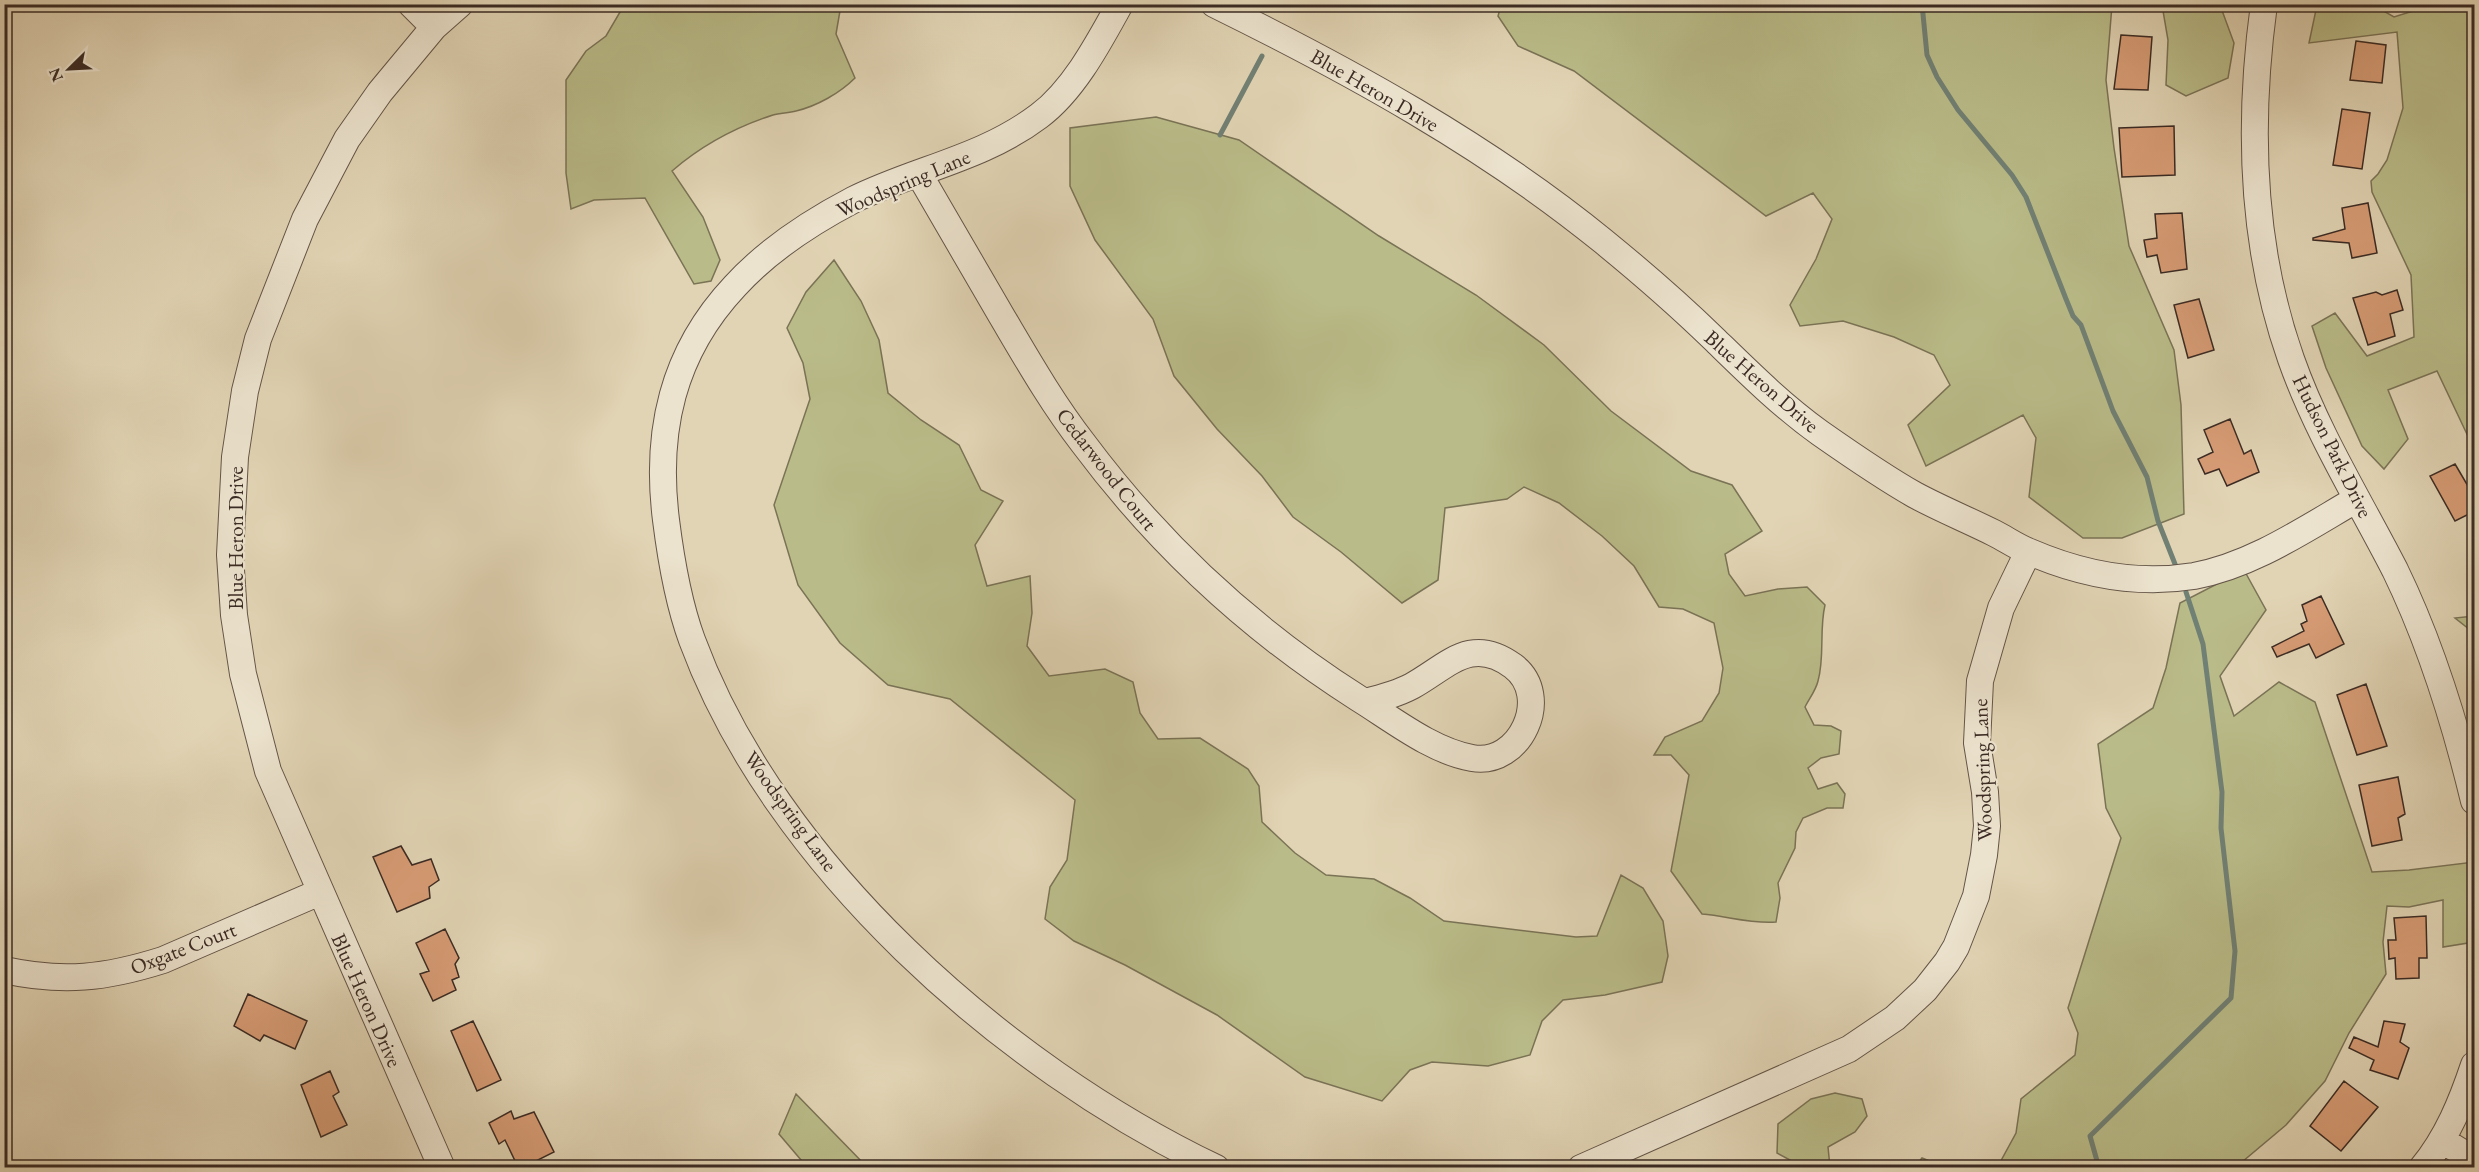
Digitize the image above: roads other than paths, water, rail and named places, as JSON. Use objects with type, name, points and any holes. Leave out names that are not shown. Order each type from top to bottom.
[{"type":"street","points":[[411,4],[434,27]]},
{"type":"street","name":"Blue Heron Drive","points":[[442,1167],[268,771],[243,674],[234,615],[230,555],[235,457],[245,391],[258,339],[305,219],[347,139],[380,92],[434,27],[460,4]]},
{"type":"street","name":"Woodspring Lane","points":[[1120,4],[1089,59],[1052,105],[1040,116],[998,143],[854,199],[777,249],[735,286],[715,309],[692,345],[671,397],[664,432],[661,481],[671,561],[691,637],[721,706],[765,782],[825,862],[868,912],[921,966],[996,1030],[1076,1088],[1120,1116],[1216,1167]]},
{"type":"street","name":"Blue Heron Drive","points":[[1214,4],[1393,98],[1508,171],[1603,241],[1711,336],[1768,391],[1819,432],[1915,495],[2028,552],[2081,570],[2116,578],[2154,580],[2193,576],[2222,569],[2258,555],[2357,499]]},
{"type":"street","name":"Hudson Park Drive","points":[[2264,4],[2258,46],[2254,132],[2256,183],[2270,278],[2290,358],[2322,435],[2396,572],[2434,662],[2458,735],[2475,801]]},
{"type":"street","name":"Cedarwood Court","points":[[919,174],[1060,411],[1122,492],[1167,543],[1224,598],[1297,658],[1365,702],[1439,748],[1459,756],[1478,759],[1492,758],[1510,749],[1527,726],[1531,700],[1526,682],[1517,668],[1501,658],[1472,653],[1449,661],[1400,692],[1365,702]]},
{"type":"street","name":"Woodspring Lane","points":[[1581,1167],[1849,1049],[1895,1018],[1925,990],[1947,962],[1956,947],[1976,896],[1984,855],[1987,826],[1985,792],[1977,743],[1980,681],[2001,608],[2028,552]]},
{"type":"street","name":"Oxgate Court","points":[[4,970],[27,975],[66,978],[98,976],[136,968],[163,960],[320,892]]},
{"type":"street","points":[[2422,1167],[2442,1140],[2463,1099],[2475,1065]]},
{"type":"street","points":[[2442,1140],[2475,1161]]},
{"type":"waterway","points":[[1922,4],[1927,55],[1937,77],[1958,110],[2012,175],[2026,197],[2073,316],[2081,325],[2113,411],[2147,477],[2158,521],[2175,564]]},
{"type":"waterway","points":[[1220,135],[1262,56]]},
{"type":"waterway","points":[[2099,1168],[2090,1136],[2231,998],[2235,951],[2221,828],[2222,792],[2203,644],[2186,592]]}]
